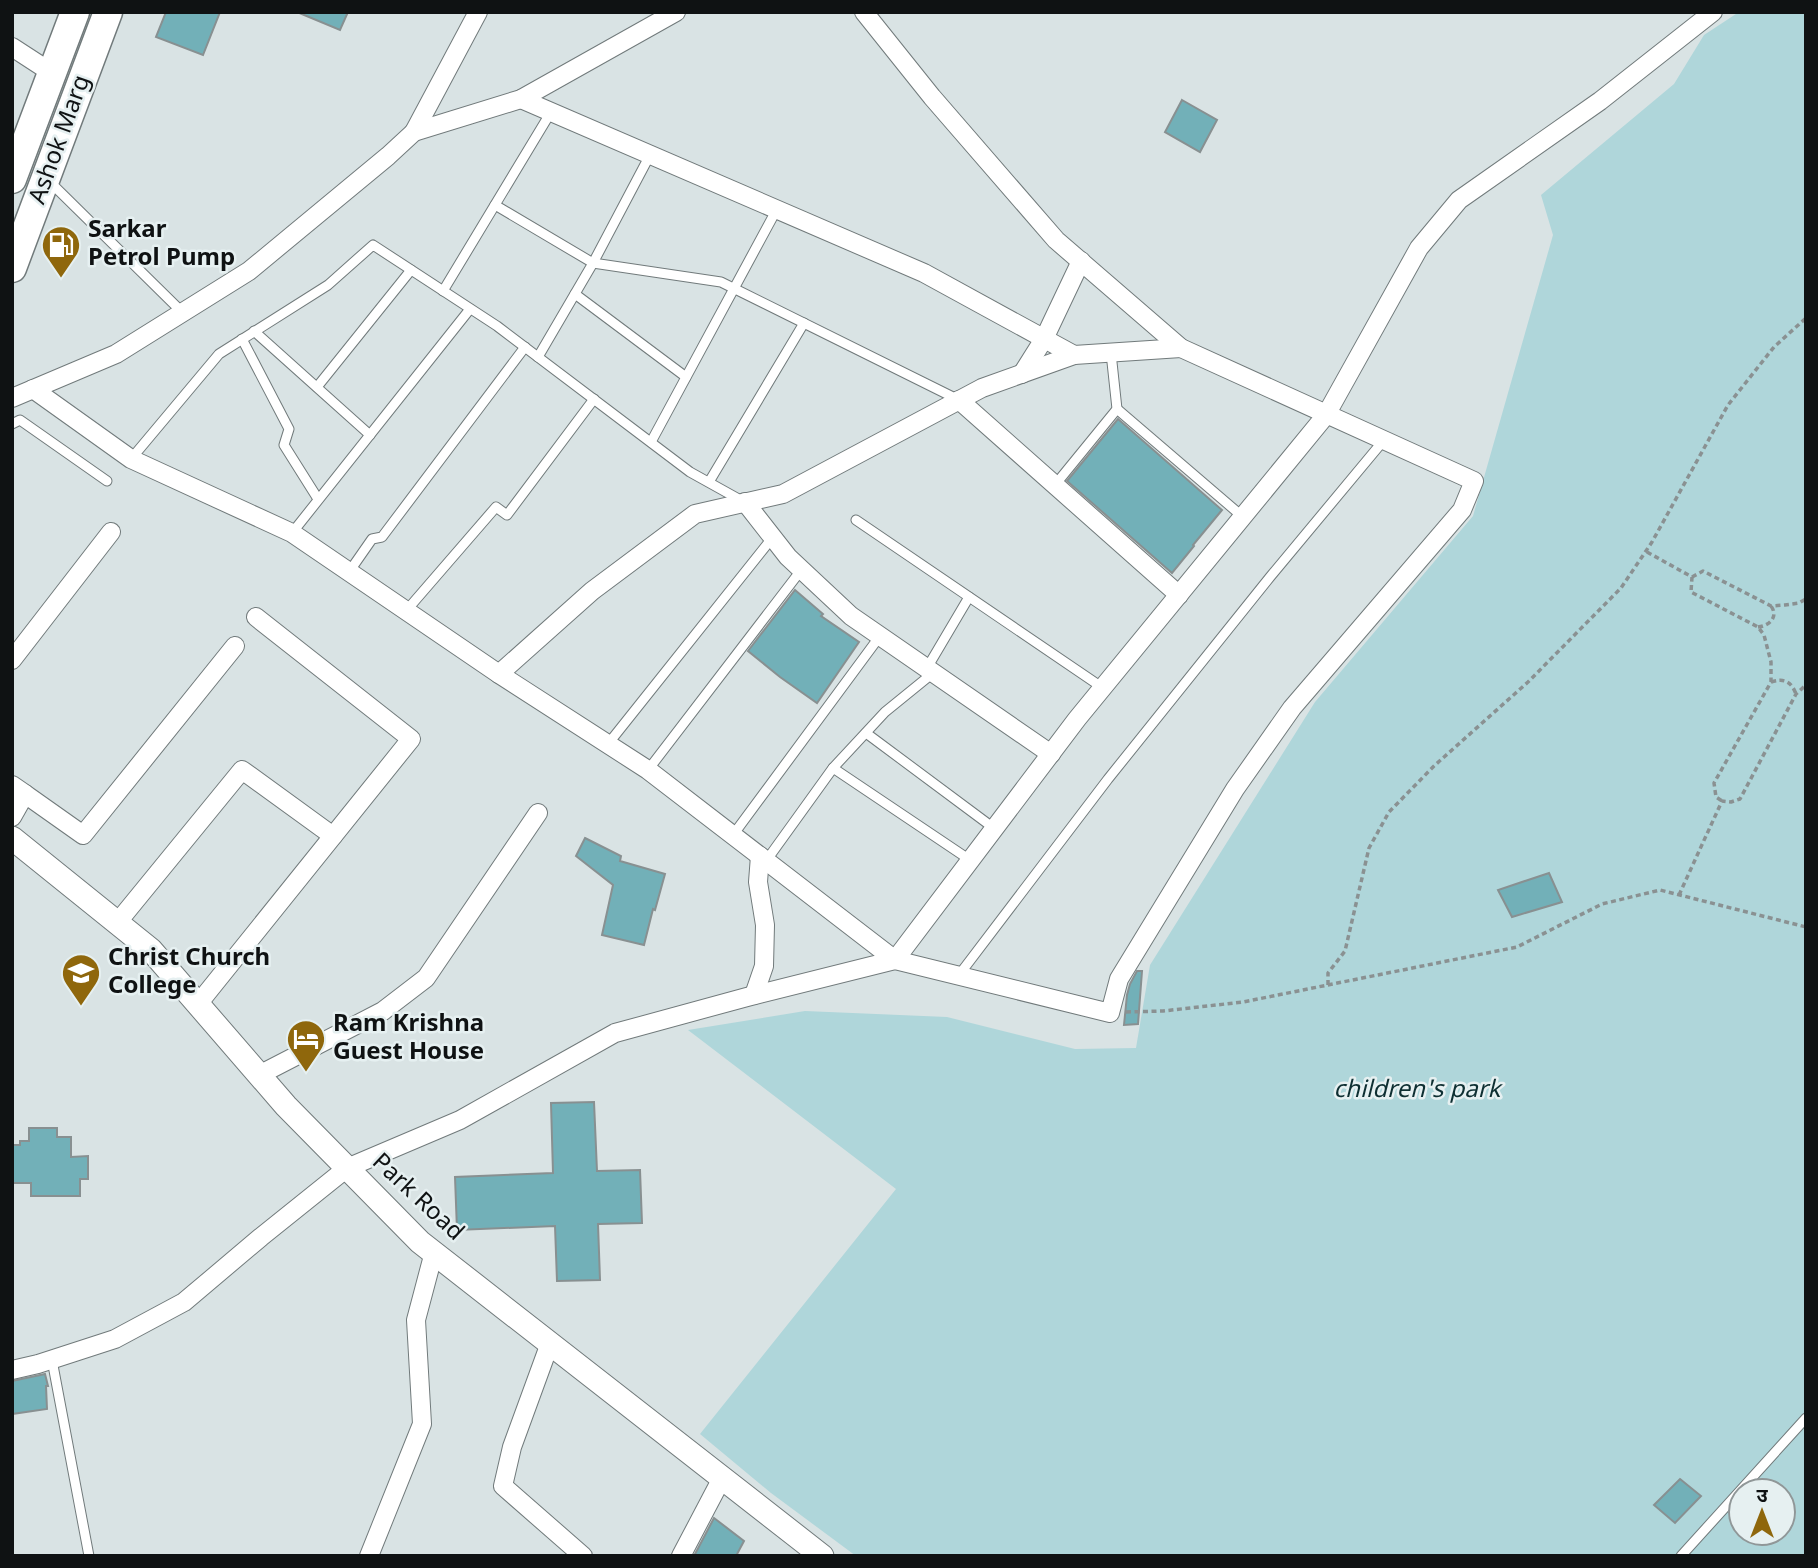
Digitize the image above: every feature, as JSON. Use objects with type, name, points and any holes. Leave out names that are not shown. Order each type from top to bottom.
[{"type":"main road","name":"Ashok Marg","points":[[12,179],[75,12]]},
{"type":"main road","name":"Ashok Marg","points":[[12,268],[108,12]]},
{"type":"street","points":[[12,398],[116,354],[249,271],[414,132],[478,12]]},
{"type":"street","points":[[414,132],[520,99],[676,12]]},
{"type":"street","points":[[33,389],[131,459],[292,533],[499,674],[648,771],[895,960],[1110,1013],[1119,979],[1235,789],[1292,708],[1462,510],[1474,481],[1181,348],[1056,240],[932,97],[864,12]]},
{"type":"street","points":[[12,1370],[115,1339],[184,1302],[347,1168],[460,1120],[615,1034],[754,995],[895,960],[1103,688],[1326,415],[1419,248],[1460,200],[1600,101],[1703,16]]},
{"type":"street","points":[[12,47],[52,73]]},
{"type":"street","points":[[520,99],[924,273],[1074,355]]},
{"type":"street","points":[[1022,374],[1044,339],[1081,261]]},
{"type":"street","points":[[499,674],[592,591],[695,514],[783,494],[982,388],[1074,355],[1181,348]]},
{"type":"street","points":[[958,400],[1179,594]]},
{"type":"street","points":[[745,502],[788,557],[851,616],[1051,754]]},
{"type":"street","points":[[12,660],[111,532]]},
{"type":"street","points":[[198,1004],[411,739],[256,617]]},
{"type":"street","points":[[12,817],[19,789],[83,835],[235,646]]},
{"type":"street","points":[[117,923],[242,770],[333,836]]},
{"type":"street","points":[[260,1075],[383,1011],[426,978],[538,813]]},
{"type":"street","name":"Park Road","points":[[12,838],[150,950],[286,1106],[420,1242],[822,1556]]},
{"type":"street","points":[[754,995],[764,966],[765,925],[758,882],[763,859]]},
{"type":"street","points":[[369,1556],[422,1424],[416,1320],[434,1252]]},
{"type":"street","points":[[550,1343],[512,1447],[503,1486],[583,1556]]},
{"type":"street","points":[[681,1556],[722,1478]]},
{"type":"lane","points":[[443,291],[551,112]]},
{"type":"lane","points":[[538,357],[593,263],[650,155]]},
{"type":"lane","points":[[47,178],[182,312]]},
{"type":"lane","points":[[495,205],[593,263],[720,282],[958,400]]},
{"type":"lane","points":[[651,442],[777,209]]},
{"type":"lane","points":[[131,459],[219,354],[328,285],[373,245],[525,347],[690,472],[745,502]]},
{"type":"lane","points":[[317,387],[411,270]]},
{"type":"lane","points":[[575,294],[686,377]]},
{"type":"lane","points":[[292,533],[470,309]]},
{"type":"lane","points":[[709,482],[804,323]]},
{"type":"lane","points":[[254,331],[370,435]]},
{"type":"lane","points":[[242,339],[289,429],[284,445],[318,499]]},
{"type":"lane","points":[[348,573],[372,539],[382,537],[525,347]]},
{"type":"lane","points":[[1111,353],[1117,409],[1243,517]]},
{"type":"lane","points":[[406,611],[496,507],[507,515],[594,399]]},
{"type":"lane","points":[[1055,485],[1117,409]]},
{"type":"lane","points":[[12,424],[20,420],[107,481]]},
{"type":"lane","points":[[958,977],[1125,758],[1384,440]]},
{"type":"lane","points":[[856,520],[1103,688]]},
{"type":"lane","points":[[608,744],[773,537]]},
{"type":"lane","points":[[648,771],[802,569]]},
{"type":"lane","points":[[763,859],[832,768],[885,712],[930,671],[969,597]]},
{"type":"lane","points":[[733,835],[880,636]]},
{"type":"lane","points":[[866,733],[995,829]]},
{"type":"lane","points":[[832,768],[970,860]]},
{"type":"lane","points":[[52,1360],[89,1556]]},
{"type":"lane","points":[[1681,1556],[1806,1418]]},
{"type":"path","points":[[1328,985],[1328,973],[1345,951],[1369,848],[1389,812],[1434,766],[1528,682],[1621,589],[1646,551],[1728,405],[1774,347],[1806,318]]},
{"type":"path","points":[[1646,551],[1692,577]]},
{"type":"path","points":[[1692,577],[1703,570],[1771,606],[1786,606],[1806,599]]},
{"type":"path","points":[[1692,577],[1691,592],[1758,627],[1765,635],[1771,662],[1771,682],[1714,783],[1716,797],[1721,801],[1740,799],[1796,694],[1806,685]]},
{"type":"path","points":[[1758,627],[1770,622],[1774,614],[1771,606]]},
{"type":"path","points":[[1771,682],[1782,679],[1792,685],[1796,694]]},
{"type":"path","points":[[1679,895],[1721,801]]},
{"type":"path","points":[[1110,1013],[1163,1011],[1243,1002],[1517,947],[1602,904],[1660,890],[1806,928]]},
{"type":"green space","name":"children's park","points":[[1739,12],[1806,12],[1806,1556],[856,1556],[771,1493],[700,1434],[896,1189],[688,1030],[805,1011],[947,1017],[1075,1049],[1136,1048],[1150,965],[1315,702],[1473,516],[1553,235],[1541,195],[1674,84],[1704,35]]},
{"type":"building","points":[[166,12],[220,12],[203,55],[156,37]]},
{"type":"building","points":[[297,12],[348,12],[340,30]]},
{"type":"building","points":[[1182,100],[1217,120],[1200,152],[1165,132]]},
{"type":"building","points":[[1118,419],[1222,510],[1172,573],[1067,481]]},
{"type":"building","points":[[795,590],[823,614],[821,616],[859,642],[817,703],[748,651]]},
{"type":"building","points":[[585,838],[621,856],[620,861],[665,874],[644,945],[602,935],[613,885],[576,856]]},
{"type":"building","points":[[1549,873],[1562,902],[1512,917],[1498,890]]},
{"type":"building","points":[[1137,971],[1142,971],[1138,1024],[1124,1025],[1127,995]]},
{"type":"building","points":[[594,1102],[597,1171],[640,1170],[642,1223],[598,1224],[600,1280],[557,1281],[555,1226],[457,1230],[455,1177],[553,1173],[551,1103]]},
{"type":"building","points":[[29,1128],[57,1128],[57,1137],[71,1137],[71,1157],[88,1156],[88,1179],[80,1179],[80,1196],[31,1196],[31,1183],[12,1183],[12,1145],[29,1141]]},
{"type":"building","points":[[45,1374],[48,1386],[47,1409],[12,1414],[12,1381]]},
{"type":"building","points":[[1680,1479],[1701,1496],[1675,1523],[1654,1505]]},
{"type":"building","points":[[714,1518],[744,1541],[736,1556],[694,1556]]},
{"type":"place","name":"Sarkar Petrol Pump","points":[[61,279]]},
{"type":"place","name":"Christ Church College","points":[[81,1007]]},
{"type":"place","name":"Ram Krishna Guest House","points":[[306,1073]]}]
